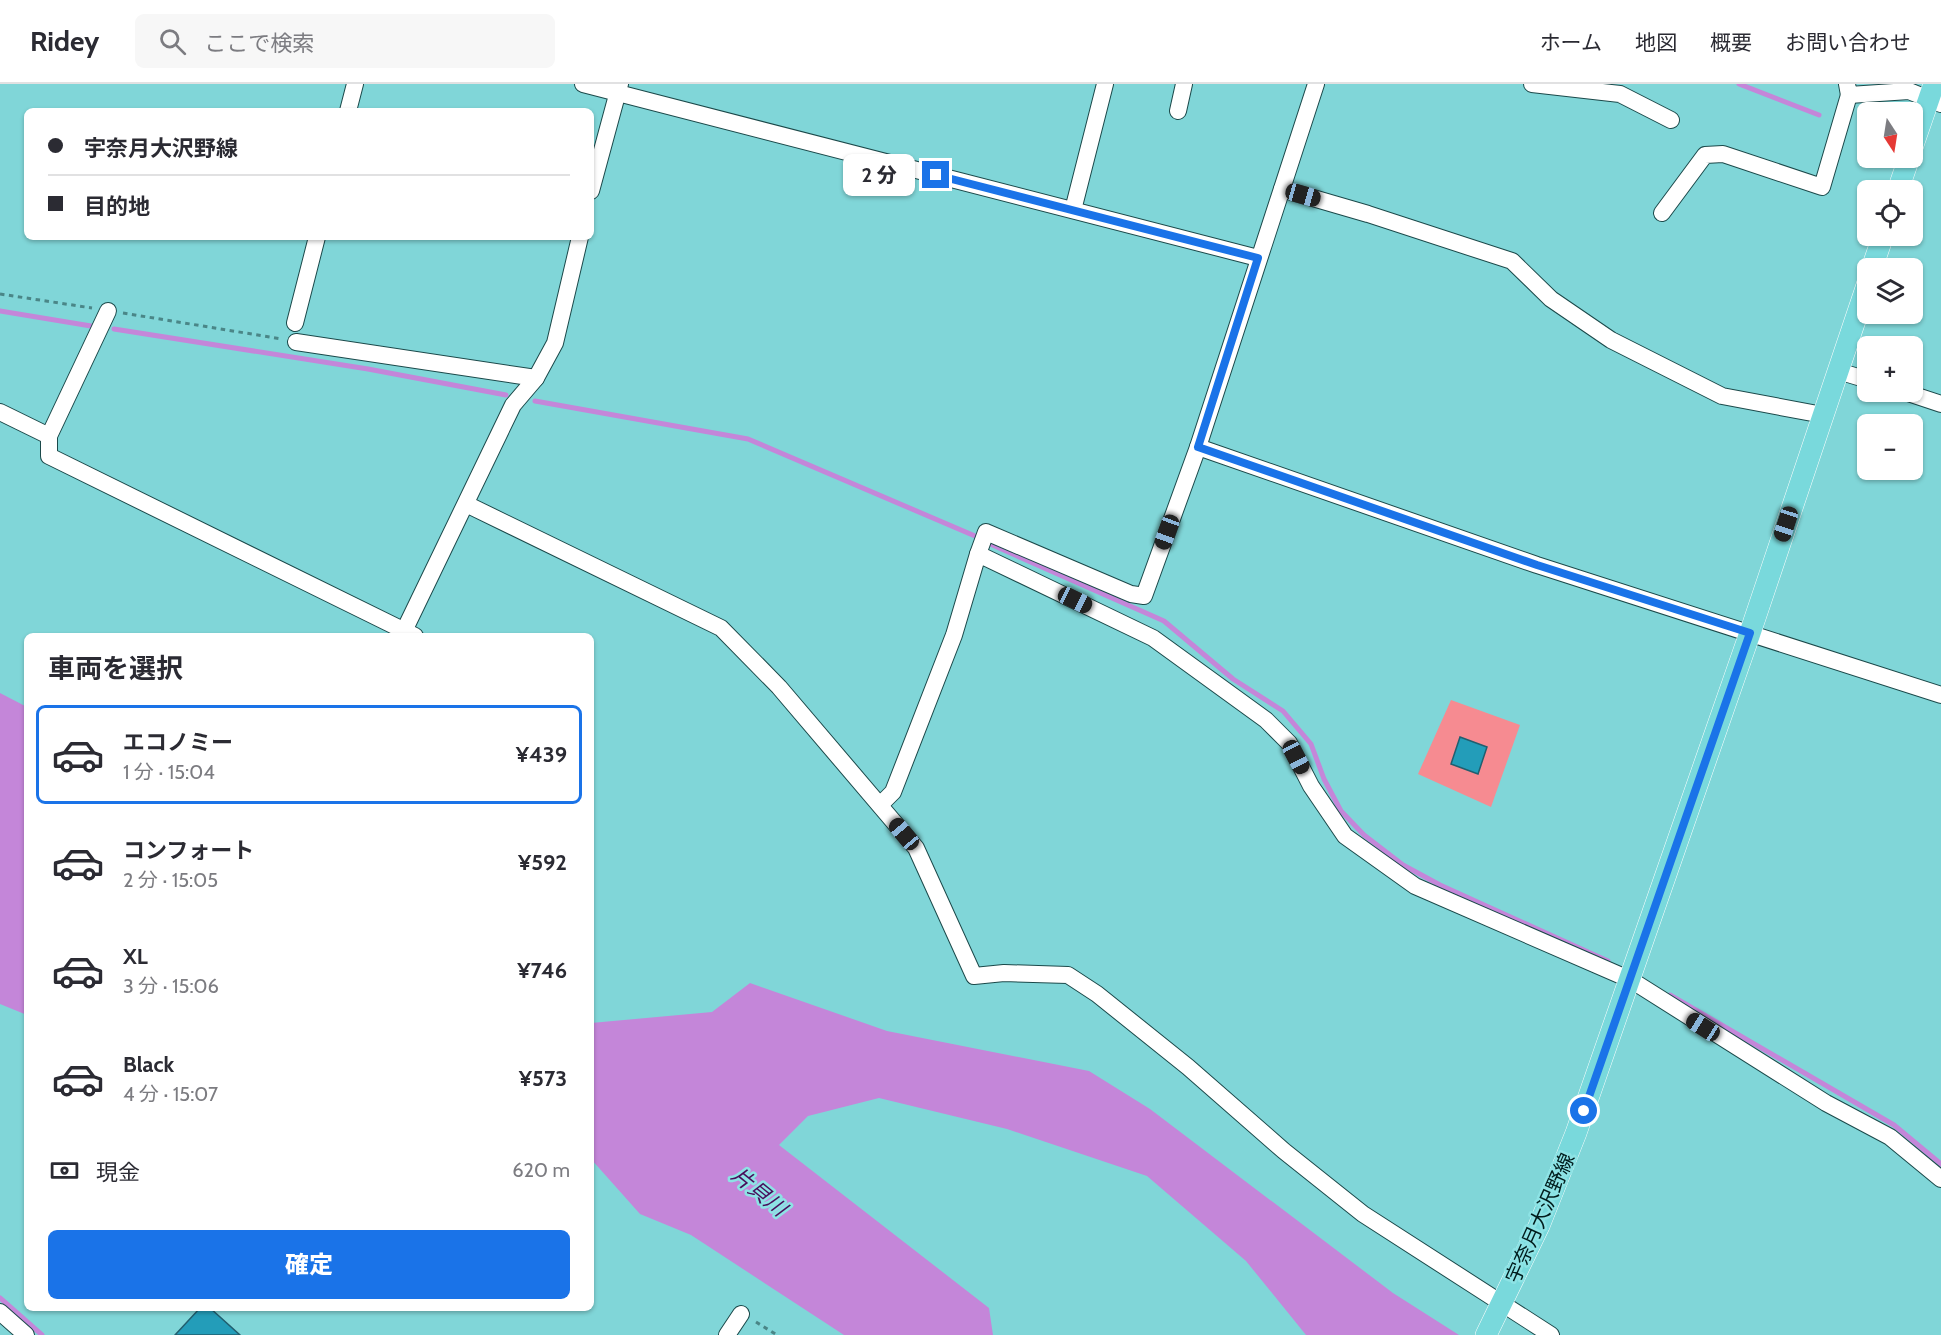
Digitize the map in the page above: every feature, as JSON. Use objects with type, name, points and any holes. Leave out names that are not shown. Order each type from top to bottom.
[{"type":"main road","points":[[1923,123],[1935,96]]},
{"type":"main road","name":"宇奈月大沢野線","points":[[1493,1321],[1539,1226],[1576,1133],[1631,980],[1857,315]]},
{"type":"street","points":[[349,108],[355,84]]},
{"type":"street","points":[[583,84],[619,88],[1258,258]]},
{"type":"street","points":[[1073,210],[1105,84]]},
{"type":"street","points":[[1178,111],[1184,84]]},
{"type":"street","points":[[880,805],[893,792],[954,635],[986,531],[1131,594],[1144,596],[1198,447],[1316,84]]},
{"type":"street","points":[[1533,84],[1620,94],[1671,120]]},
{"type":"street","points":[[594,180],[619,88]]},
{"type":"street","points":[[1662,213],[1705,154],[1723,154],[1822,187],[1848,93],[1909,91],[1935,96]]},
{"type":"street","points":[[1282,189],[1368,214],[1512,261],[1551,299],[1611,340],[1722,396],[1823,415]]},
{"type":"street","points":[[295,323],[316,240]]},
{"type":"street","points":[[108,311],[49,436],[49,456],[409,633],[513,405],[536,378],[555,343],[579,240]]},
{"type":"street","points":[[296,342],[536,378]]},
{"type":"street","points":[[1838,371],[1857,377]]},
{"type":"street","points":[[1923,398],[1941,404]]},
{"type":"street","points":[[0,412],[49,436]]},
{"type":"street","points":[[1198,447],[1537,565],[1941,695]]},
{"type":"street","points":[[466,504],[721,628],[779,687],[916,848],[974,976],[1004,973],[1068,975],[1097,994],[1188,1067],[1284,1151],[1493,1321],[1551,1335]]},
{"type":"street","points":[[978,554],[1154,638],[1258,714],[1289,743],[1311,786],[1345,836],[1415,885],[1631,980],[1826,1103],[1890,1137],[1941,1179]]},
{"type":"street","points":[[0,1312],[26,1335]]},
{"type":"street","points":[[727,1335],[741,1314]]},
{"type":"path","points":[[0,294],[296,342]]},
{"type":"path","points":[[741,1314],[777,1335]]},
{"type":"shaded area","points":[[1451,700],[1520,725],[1491,807],[1418,774]]},
{"type":"water","points":[[0,693],[24,705],[24,1014],[0,1004]]},
{"type":"water","name":"片貝川","points":[[750,983],[887,1031],[1089,1071],[1150,1109],[1393,1293],[1459,1335],[1306,1335],[1246,1261],[1147,1176],[1007,1129],[879,1098],[808,1116],[779,1145],[989,1308],[993,1335],[844,1335],[691,1235],[640,1214],[594,1162],[594,1023],[712,1012]]},
{"type":"building","points":[[1460,737],[1487,747],[1478,774],[1451,764]]},
{"type":"building","points":[[197,1311],[213,1311],[240,1335],[175,1335]]},
{"type":"waterway","points":[[1739,84],[1819,115]]},
{"type":"waterway","points":[[0,311],[91,326]]},
{"type":"waterway","points":[[114,329],[368,369],[506,395]]},
{"type":"waterway","points":[[535,401],[748,439],[975,536]]},
{"type":"waterway","points":[[988,543],[1164,621],[1233,679],[1283,711],[1311,744],[1324,779],[1341,811],[1364,835],[1403,865],[1440,885],[1608,961]]},
{"type":"waterway","points":[[1670,995],[1894,1125],[1941,1164]]},
{"type":"waterway","points":[[0,1298],[42,1335]]},
{"type":"route","points":[[936,175],[1258,258],[1198,447],[1537,565],[1750,633],[1584,1111]]}]
